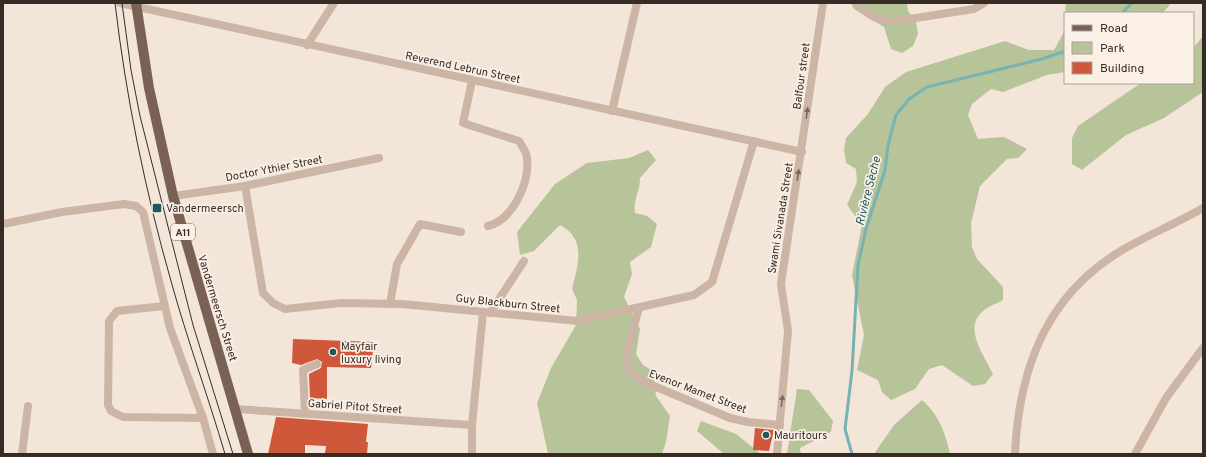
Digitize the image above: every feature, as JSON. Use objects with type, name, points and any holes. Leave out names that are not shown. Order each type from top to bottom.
[{"type":"main road","name":"Vandermeersch Street","points":[[136,5],[149,88],[173,196],[185,242],[236,409],[248,454]]},
{"type":"street","name":"Reverend Lebrun Street","points":[[120,3],[136,5],[307,45],[802,152]]},
{"type":"street","points":[[307,45],[334,3]]},
{"type":"street","points":[[612,111],[637,3]]},
{"type":"street","name":"Balfour street","points":[[802,152],[823,3]]},
{"type":"street","points":[[858,3],[866,13],[874,18],[883,21],[896,22],[974,9],[984,3]]},
{"type":"street","points":[[472,81],[463,123],[519,141],[528,157],[525,181],[513,208],[499,222],[488,226]]},
{"type":"street","name":"Guy Blackburn Street","points":[[245,186],[264,293],[273,303],[285,309],[341,302],[390,304],[577,321],[694,295],[712,282],[754,142]]},
{"type":"street","name":"Swami Sivanada Street","points":[[777,454],[788,330],[781,284],[802,152]]},
{"type":"street","name":"Doctor Ythier Street","points":[[173,196],[245,186],[379,158]]},
{"type":"street","points":[[3,224],[62,212],[124,204],[136,206],[143,212],[170,328],[203,418],[213,454]]},
{"type":"street","points":[[1015,454],[1021,400],[1029,365],[1044,330],[1062,303],[1085,277],[1106,261],[1124,249],[1203,208]]},
{"type":"street","points":[[390,304],[397,264],[420,224],[461,232]]},
{"type":"street","points":[[472,454],[472,425],[487,312],[524,261]]},
{"type":"street","points":[[164,306],[117,311],[112,316],[110,321],[108,406],[111,412],[123,417],[203,418]]},
{"type":"street","name":"Evenor Mamet Street","points":[[639,308],[628,354],[627,366],[631,373],[642,381],[730,418],[748,422],[780,425]]},
{"type":"street","points":[[1135,454],[1166,398],[1203,348]]},
{"type":"street","points":[[305,414],[303,370],[317,364]]},
{"type":"street","points":[[22,454],[28,406]]},
{"type":"street","name":"Gabriel Pitot Street","points":[[236,409],[472,425]]},
{"type":"green space","points":[[851,3],[907,3],[908,11],[916,22],[918,34],[913,46],[902,53],[891,49],[884,27],[854,9]]},
{"type":"green space","points":[[1066,3],[1171,3],[1164,12],[1065,12]]},
{"type":"green space","points":[[1064,32],[1064,72],[1047,75],[1003,92],[991,89],[972,104],[968,115],[978,139],[1004,137],[1027,149],[1018,158],[1007,159],[980,186],[971,223],[972,247],[977,259],[1003,287],[1003,300],[983,311],[976,320],[975,327],[975,335],[981,352],[993,374],[985,384],[973,386],[942,365],[929,369],[915,389],[891,400],[882,392],[878,380],[857,370],[864,335],[852,275],[862,225],[847,205],[857,182],[856,169],[846,163],[844,150],[846,138],[868,114],[885,87],[906,72],[1005,41],[1029,50],[1054,50]]},
{"type":"green space","points":[[1203,36],[1203,92],[1164,118],[1126,135],[1082,170],[1072,164],[1072,138],[1078,126],[1140,84],[1194,84],[1194,47]]},
{"type":"green space","points":[[648,150],[656,160],[640,178],[635,203],[635,213],[647,216],[657,224],[651,247],[630,262],[632,274],[624,297],[640,329],[636,354],[643,365],[653,371],[656,396],[670,416],[666,442],[662,454],[548,454],[537,403],[551,368],[576,325],[577,300],[572,289],[578,262],[577,245],[569,231],[560,225],[534,251],[520,255],[517,232],[555,184],[587,163],[629,158]]},
{"type":"green space","points":[[797,389],[809,390],[833,421],[831,432],[800,448],[801,454],[787,454]]},
{"type":"green space","points":[[922,400],[937,418],[946,438],[950,454],[874,454],[894,425]]},
{"type":"green space","points":[[701,421],[736,434],[761,454],[724,454],[697,431]]},
{"type":"building","name":"Mayfair luxury living","points":[[293,339],[374,342],[371,368],[327,367],[327,399],[310,398],[309,374],[321,368],[322,362],[317,359],[301,365],[292,363]]},
{"type":"building","points":[[276,417],[368,424],[366,442],[368,442],[367,454],[325,454],[326,446],[305,445],[305,454],[268,454]]},
{"type":"building","name":"Mauritours","points":[[755,428],[774,430],[769,451],[753,450]]},
{"type":"waterway","name":"Rivière Sèche","points":[[1123,12],[1132,3]]},
{"type":"waterway","name":"Rivière Sèche","points":[[852,454],[845,429],[852,371],[858,265],[866,229],[885,170],[888,145],[896,115],[909,99],[927,87],[1042,59],[1064,51]]},
{"type":"tram line","points":[[115,3],[119,38],[137,143],[153,212],[177,303],[225,454]]},
{"type":"tram line","points":[[122,3],[131,70],[140,116],[193,325],[233,454]]},
{"type":"place","name":"Vandermeersch","points":[[157,208]]},
{"type":"place","name":"Mayfair luxury living","points":[[333,352]]},
{"type":"place","name":"Mauritours","points":[[766,435]]}]
